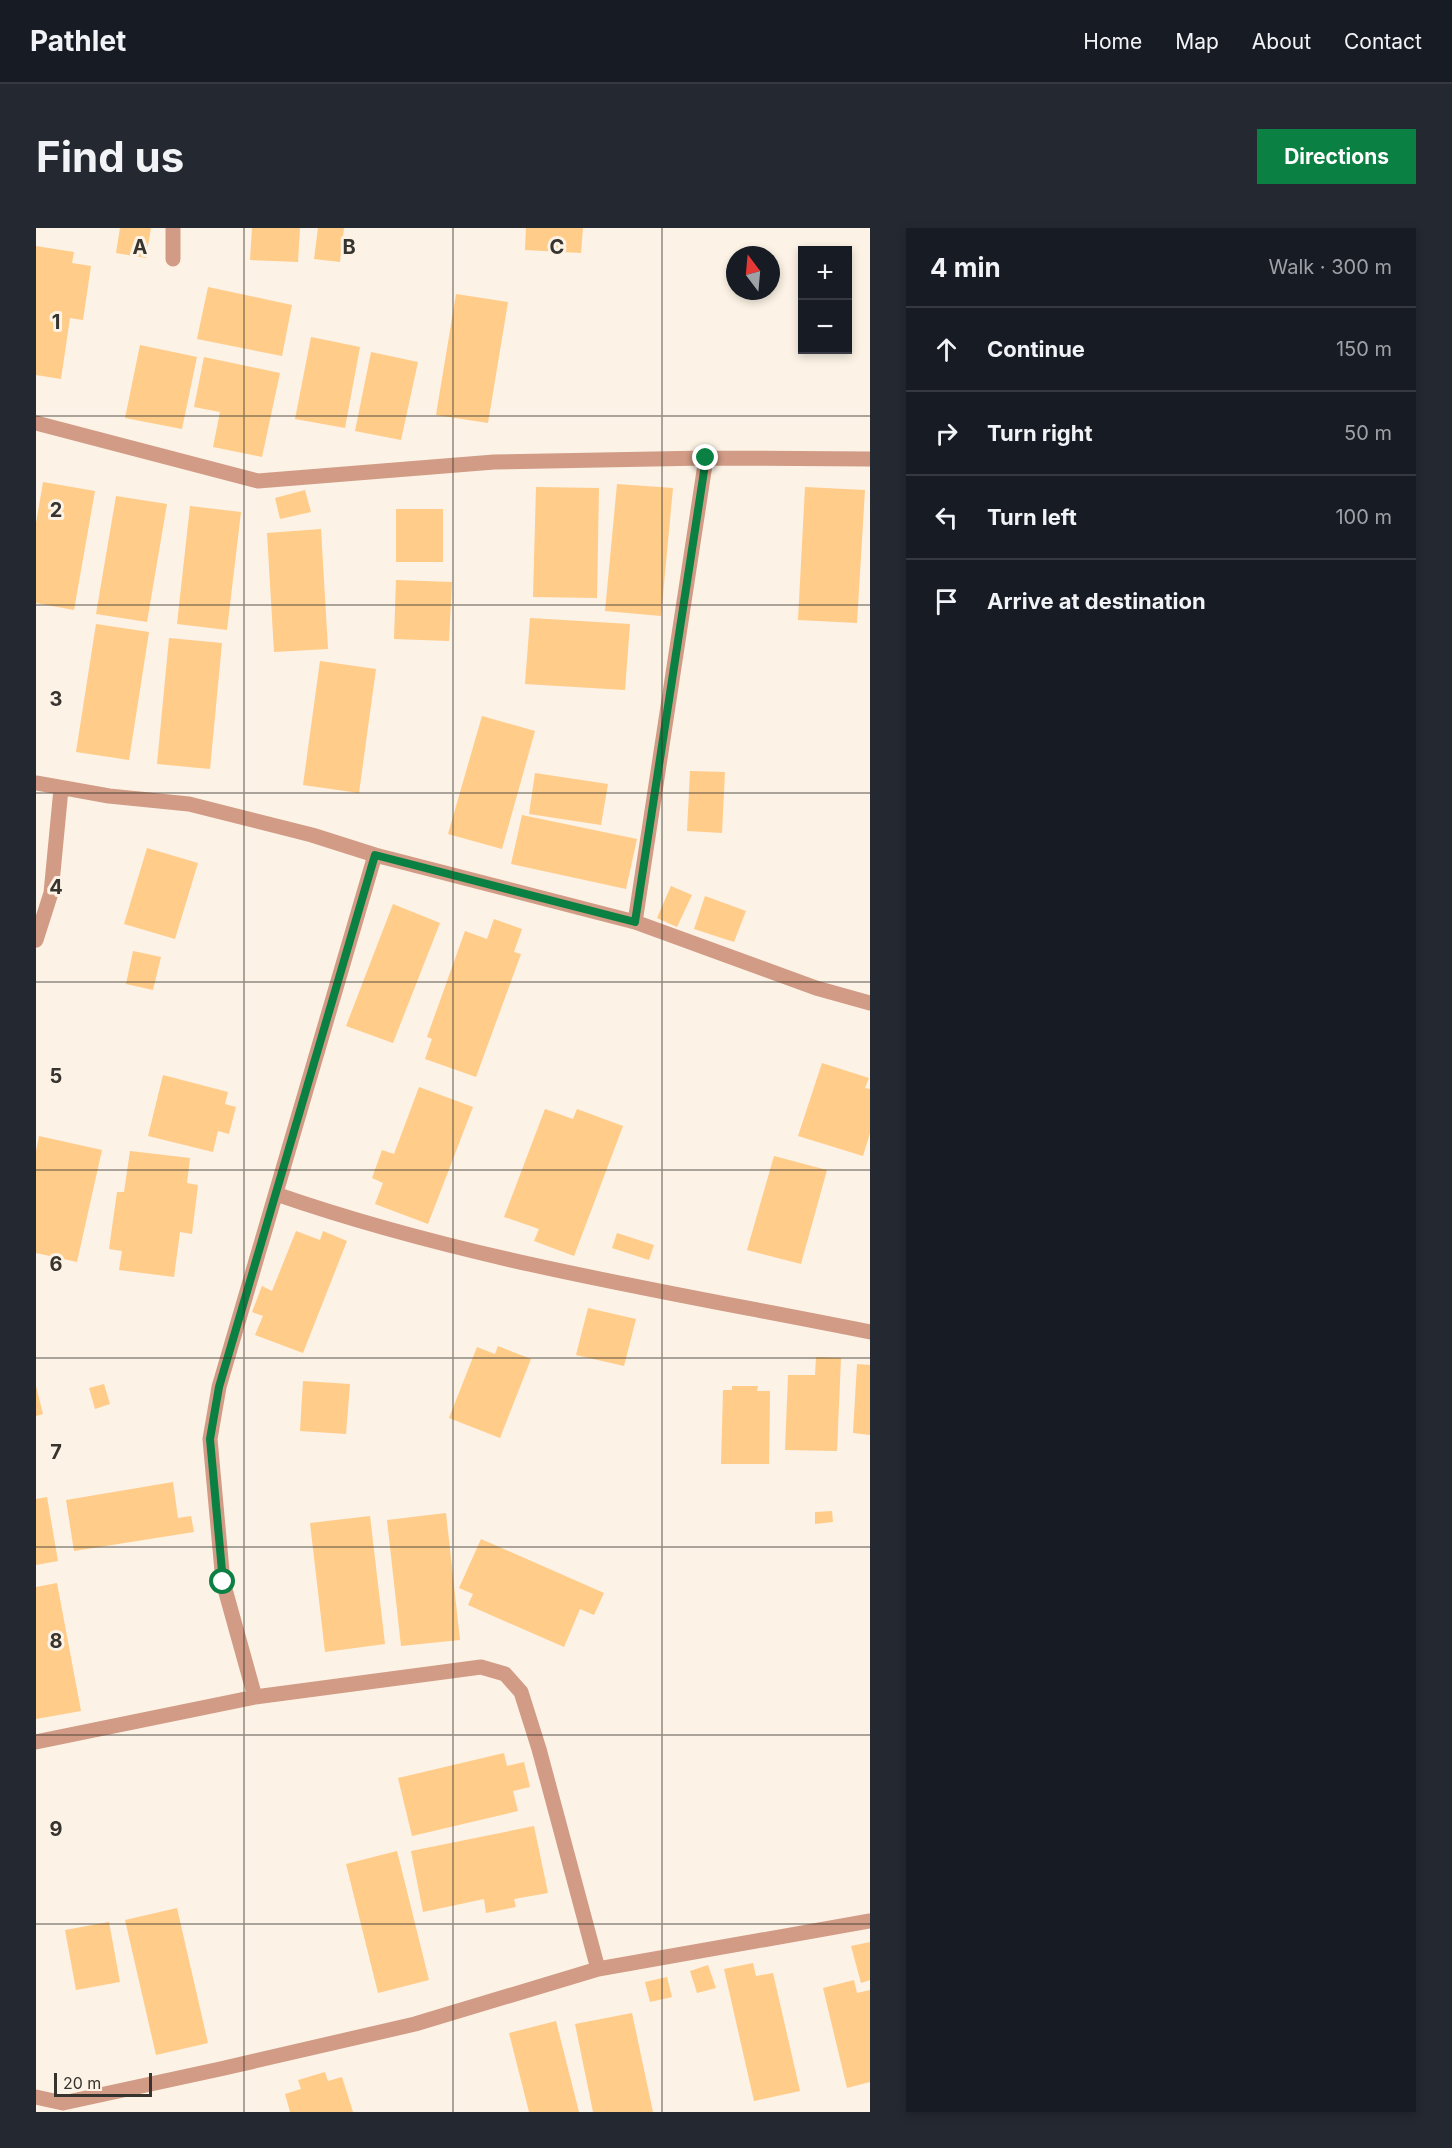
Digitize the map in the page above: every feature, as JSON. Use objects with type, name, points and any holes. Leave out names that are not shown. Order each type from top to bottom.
[{"type":"street","points":[[172,259],[173,228]]},
{"type":"street","points":[[36,423],[258,481],[494,462],[706,458],[870,459]]},
{"type":"street","points":[[635,922],[706,458]]},
{"type":"street","points":[[36,783],[108,796],[189,804],[312,835],[375,855],[635,922],[816,988],[870,1003]]},
{"type":"street","points":[[36,940],[51,893],[61,789]]},
{"type":"street","points":[[255,1697],[223,1582],[210,1439],[219,1387],[375,855]]},
{"type":"street","points":[[276,1194],[327,1212],[439,1243],[616,1282],[870,1332]]},
{"type":"street","points":[[36,1742],[255,1697],[481,1666],[505,1674],[521,1692],[524,1701],[598,1969]]},
{"type":"street","points":[[36,2097],[63,2103],[416,2024],[598,1969],[870,1921]]},
{"type":"building","points":[[120,228],[151,228],[146,258],[116,253]]},
{"type":"building","points":[[252,228],[300,228],[298,262],[250,260]]},
{"type":"building","points":[[318,228],[344,228],[340,262],[314,259]]},
{"type":"building","points":[[526,228],[583,228],[581,253],[525,250]]},
{"type":"building","points":[[36,246],[74,252],[72,263],[91,266],[83,320],[70,318],[61,379],[36,375]]},
{"type":"building","points":[[208,287],[292,305],[282,356],[197,339]]},
{"type":"building","points":[[456,294],[508,302],[488,423],[436,415]]},
{"type":"building","points":[[311,337],[360,347],[345,428],[295,419]]},
{"type":"building","points":[[140,345],[197,357],[182,429],[125,418]]},
{"type":"building","points":[[371,352],[418,362],[401,440],[355,431]]},
{"type":"building","points":[[204,357],[280,373],[262,457],[213,447],[220,412],[194,407]]},
{"type":"building","points":[[43,482],[95,491],[74,610],[36,603],[36,523]]},
{"type":"building","points":[[617,484],[673,488],[661,616],[605,611]]},
{"type":"building","points":[[536,487],[599,488],[597,598],[533,597]]},
{"type":"building","points":[[805,487],[865,490],[857,623],[798,620]]},
{"type":"building","points":[[305,490],[311,512],[280,519],[275,498]]},
{"type":"building","points":[[116,496],[167,504],[147,622],[96,614]]},
{"type":"building","points":[[190,506],[241,512],[227,630],[177,624]]},
{"type":"building","points":[[396,509],[443,509],[443,562],[396,562]]},
{"type":"building","points":[[321,529],[328,649],[274,652],[267,533]]},
{"type":"building","points":[[396,580],[452,582],[449,641],[394,639]]},
{"type":"building","points":[[530,618],[630,624],[625,690],[525,684]]},
{"type":"building","points":[[96,624],[149,632],[129,760],[76,752]]},
{"type":"building","points":[[169,638],[222,643],[210,769],[157,764]]},
{"type":"building","points":[[320,661],[376,669],[359,793],[303,785]]},
{"type":"building","points":[[482,716],[535,731],[502,849],[448,834]]},
{"type":"building","points":[[690,771],[725,772],[722,833],[687,831]]},
{"type":"building","points":[[535,773],[608,784],[601,825],[529,814]]},
{"type":"building","points":[[522,815],[637,839],[626,889],[511,864]]},
{"type":"building","points":[[147,848],[198,863],[175,939],[124,924]]},
{"type":"building","points":[[671,886],[692,895],[677,927],[657,918]]},
{"type":"building","points":[[705,896],[746,911],[734,942],[694,929]]},
{"type":"building","points":[[393,904],[440,923],[393,1043],[346,1026]]},
{"type":"building","points":[[494,919],[522,929],[514,952],[521,954],[476,1077],[425,1059],[432,1039],[427,1037],[465,931],[487,939]]},
{"type":"building","points":[[133,951],[161,957],[153,990],[126,984]]},
{"type":"building","points":[[822,1063],[869,1078],[865,1088],[870,1089],[870,1133],[863,1156],[798,1136]]},
{"type":"building","points":[[163,1075],[228,1092],[225,1104],[236,1107],[229,1134],[218,1131],[213,1152],[148,1136]]},
{"type":"building","points":[[419,1087],[473,1107],[428,1224],[375,1204],[383,1183],[372,1178],[382,1150],[394,1154]]},
{"type":"building","points":[[545,1109],[573,1119],[577,1109],[623,1126],[574,1256],[534,1241],[539,1229],[504,1217]]},
{"type":"building","points":[[39,1136],[102,1150],[77,1262],[36,1253],[36,1151]]},
{"type":"building","points":[[130,1151],[190,1158],[187,1183],[198,1185],[192,1234],[180,1232],[174,1277],[119,1270],[122,1251],[109,1249],[117,1192],[124,1192]]},
{"type":"building","points":[[774,1156],[827,1170],[801,1264],[747,1250]]},
{"type":"building","points":[[296,1231],[320,1240],[323,1231],[347,1241],[303,1353],[255,1335],[263,1316],[252,1312],[262,1286],[272,1291]]},
{"type":"building","points":[[617,1233],[654,1245],[649,1260],[612,1248]]},
{"type":"building","points":[[588,1308],[636,1319],[624,1366],[576,1355]]},
{"type":"building","points":[[498,1346],[531,1359],[500,1438],[449,1418],[477,1347],[495,1354]]},
{"type":"building","points":[[816,1357],[841,1358],[837,1451],[785,1450],[788,1375],[815,1375]]},
{"type":"building","points":[[857,1364],[870,1365],[870,1435],[853,1433]]},
{"type":"building","points":[[303,1381],[350,1384],[346,1434],[300,1431]]},
{"type":"building","points":[[104,1384],[110,1404],[95,1409],[89,1388]]},
{"type":"building","points":[[36,1386],[43,1414],[36,1416]]},
{"type":"building","points":[[732,1386],[758,1386],[757,1391],[770,1391],[769,1464],[721,1464],[723,1390],[732,1390]]},
{"type":"building","points":[[173,1482],[178,1518],[191,1516],[194,1532],[74,1551],[66,1500]]},
{"type":"building","points":[[47,1497],[58,1561],[36,1565],[36,1499]]},
{"type":"building","points":[[832,1511],[833,1522],[815,1524],[815,1512]]},
{"type":"building","points":[[446,1513],[460,1640],[401,1646],[387,1520]]},
{"type":"building","points":[[370,1516],[385,1644],[325,1652],[310,1523]]},
{"type":"building","points":[[481,1539],[604,1593],[594,1615],[580,1609],[564,1647],[468,1605],[473,1594],[459,1588]]},
{"type":"building","points":[[57,1583],[81,1711],[36,1719],[36,1587]]},
{"type":"building","points":[[504,1753],[507,1766],[524,1762],[530,1787],[513,1791],[518,1811],[412,1836],[398,1778]]},
{"type":"building","points":[[534,1826],[548,1893],[514,1899],[516,1907],[486,1913],[484,1899],[423,1912],[411,1851]]},
{"type":"building","points":[[397,1851],[429,1980],[378,1993],[346,1864]]},
{"type":"building","points":[[177,1908],[208,2043],[156,2055],[125,1920]]},
{"type":"building","points":[[109,1922],[120,1982],[76,1990],[65,1930]]},
{"type":"building","points":[[870,1942],[870,1980],[861,1983],[851,1946]]},
{"type":"building","points":[[753,1963],[756,1976],[773,1973],[800,2091],[754,2101],[724,1969]]},
{"type":"building","points":[[708,1965],[716,1988],[697,1993],[690,1971]]},
{"type":"building","points":[[667,1977],[672,1997],[650,2002],[645,1982]]},
{"type":"building","points":[[854,1980],[857,1993],[870,1990],[870,2082],[847,2088],[823,1988]]},
{"type":"building","points":[[632,2013],[653,2112],[593,2112],[575,2024]]},
{"type":"building","points":[[556,2021],[579,2112],[529,2112],[509,2033]]},
{"type":"building","points":[[325,2072],[328,2081],[342,2077],[353,2112],[290,2112],[285,2094],[301,2089],[298,2080]]},
{"type":"route","points":[[223,1582],[210,1439],[219,1387],[375,855],[635,922],[706,458]]}]
